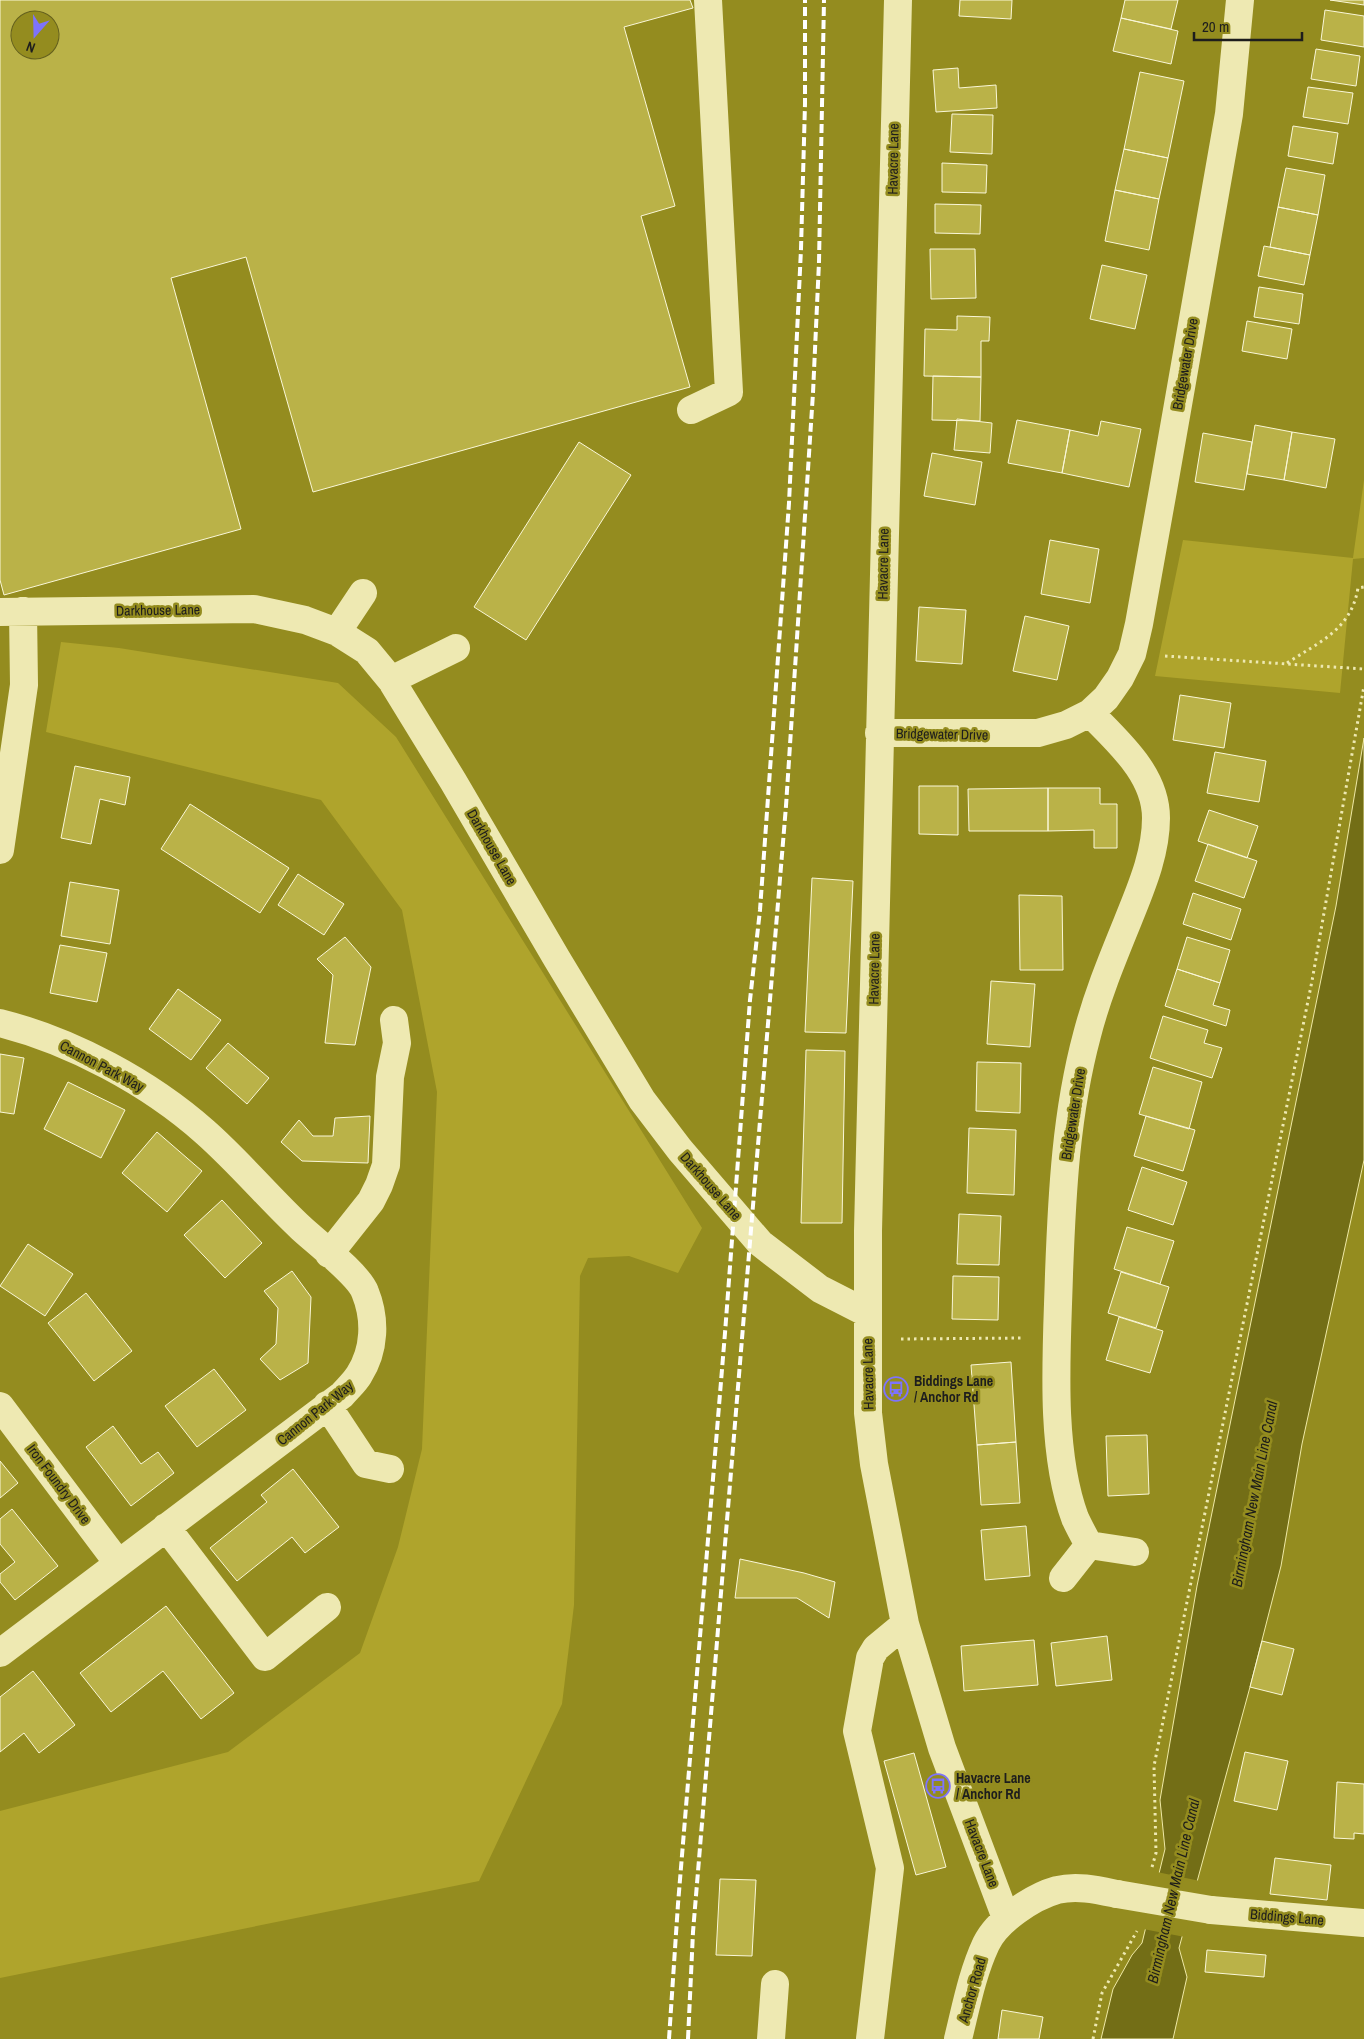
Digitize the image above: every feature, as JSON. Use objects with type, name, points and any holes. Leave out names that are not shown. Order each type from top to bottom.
[{"type":"street","points":[[691,410],[729,392],[708,0]]},
{"type":"street","name":"Havacre Lane","points":[[898,0],[879,733],[867,1312],[868,1413],[874,1464],[905,1624],[942,1748],[1006,1918]]},
{"type":"street","name":"Bridgewater Drive","points":[[879,733],[994,735],[1038,733],[1066,725],[1090,713],[1106,698],[1120,678],[1132,654],[1229,114],[1240,0]]},
{"type":"street","points":[[337,632],[363,593]]},
{"type":"street","name":"Darkhouse Lane","points":[[12,612],[254,609],[305,620],[337,632],[367,652],[391,680],[454,781],[557,960],[642,1100],[680,1150],[760,1244],[820,1288],[867,1312]]},
{"type":"street","points":[[0,850],[10,717],[24,685],[12,612]]},
{"type":"street","points":[[391,680],[456,648]]},
{"type":"street","name":"Bridgewater Drive","points":[[1089,1545],[1075,1518],[1067,1487],[1060,1443],[1057,1338],[1063,1180],[1074,1091],[1087,1035],[1103,982],[1146,874],[1153,846],[1156,817],[1151,792],[1132,756],[1090,713]]},
{"type":"street","points":[[329,1254],[370,1201],[379,1185],[386,1166],[390,1078],[397,1043],[394,1020]]},
{"type":"street","name":"Cannon Park Way","points":[[0,1023],[55,1041],[104,1063],[154,1093],[204,1130],[237,1162],[278,1207],[344,1267],[365,1290],[371,1313],[373,1335],[368,1356],[359,1376],[342,1395],[0,1653]]},
{"type":"street","name":"Iron Foundry Drive","points":[[0,1406],[118,1563]]},
{"type":"street","points":[[327,1406],[366,1464],[390,1468]]},
{"type":"street","points":[[166,1528],[264,1657],[327,1607]]},
{"type":"street","points":[[1063,1578],[1089,1545],[1135,1552]]},
{"type":"street","points":[[870,2039],[890,1868],[857,1731],[870,1658],[876,1648],[905,1624]]},
{"type":"street","name":"Biddings Lane","points":[[1006,1918],[1034,1900],[1057,1890],[1090,1888],[1211,1910],[1364,1923]]},
{"type":"street","name":"Anchor Road","points":[[958,2039],[974,1973],[987,1942],[1006,1918]]},
{"type":"street","points":[[771,2039],[775,1984]]},
{"type":"path","points":[[1286,663],[1339,629],[1355,603],[1358,588],[1364,587]]},
{"type":"path","points":[[1132,654],[1286,663],[1364,670]]},
{"type":"path","points":[[1151,1871],[1156,1853],[1154,1766],[1312,981],[1364,686]]},
{"type":"path","points":[[868,1340],[1057,1338]]},
{"type":"path","points":[[1093,2039],[1102,1994],[1136,1936],[1138,1926]]},
{"type":"shaded area","points":[[1364,480],[1364,558],[1353,559],[1340,693],[1155,676],[1183,540],[1353,558]]},
{"type":"shaded area","points":[[61,642],[119,648],[338,683],[396,737],[702,1228],[678,1273],[629,1256],[588,1258],[580,1276],[574,1605],[562,1704],[479,1881],[0,1978],[0,1811],[228,1752],[360,1653],[398,1547],[422,1449],[437,1092],[402,910],[321,800],[46,732]]},
{"type":"water","name":"Birmingham New Main Line Canal","points":[[1364,738],[1364,1160],[1302,1444],[1281,1566],[1179,1948],[1187,1977],[1173,2039],[1101,2039],[1113,1989],[1132,1955],[1142,1943],[1165,1849],[1160,1800],[1197,1586],[1336,906]]},
{"type":"pier","points":[[1157,1872],[1200,1881],[1185,1937],[1143,1929]]},
{"type":"building","points":[[0,0],[690,0],[693,8],[624,27],[675,206],[641,216],[690,387],[313,492],[246,257],[171,278],[241,529],[4,595],[0,580]]},
{"type":"building","points":[[960,0],[1012,0],[1011,19],[959,16]]},
{"type":"building","points":[[1125,0],[1178,0],[1171,29],[1121,18]]},
{"type":"building","points":[[1330,0],[1364,0],[1364,5]]},
{"type":"building","points":[[1325,10],[1364,16],[1364,47],[1321,40]]},
{"type":"building","points":[[1121,18],[1178,31],[1171,64],[1113,51]]},
{"type":"building","points":[[1316,49],[1360,56],[1356,86],[1311,79]]},
{"type":"building","points":[[958,68],[959,88],[996,85],[997,108],[936,112],[933,70]]},
{"type":"building","points":[[1140,72],[1184,81],[1168,158],[1124,149]]},
{"type":"building","points":[[1308,87],[1353,93],[1348,124],[1303,117]]},
{"type":"building","points":[[952,114],[993,115],[992,154],[950,152]]},
{"type":"building","points":[[1293,126],[1338,133],[1333,164],[1288,156]]},
{"type":"building","points":[[1124,149],[1168,158],[1159,199],[1115,190]]},
{"type":"building","points":[[942,163],[987,165],[986,193],[942,192]]},
{"type":"building","points":[[1286,168],[1325,175],[1318,215],[1278,207]]},
{"type":"building","points":[[1115,190],[1159,199],[1149,250],[1105,241]]},
{"type":"building","points":[[935,204],[981,205],[980,234],[935,233]]},
{"type":"building","points":[[1278,207],[1318,215],[1310,255],[1270,247]]},
{"type":"building","points":[[1264,246],[1310,255],[1304,285],[1258,276]]},
{"type":"building","points":[[930,249],[975,249],[976,298],[931,299]]},
{"type":"building","points":[[1102,265],[1147,275],[1135,329],[1090,319]]},
{"type":"building","points":[[1259,287],[1303,294],[1299,324],[1254,317]]},
{"type":"building","points":[[957,316],[990,317],[989,341],[981,341],[981,377],[924,376],[925,329],[957,330]]},
{"type":"building","points":[[1247,321],[1292,329],[1287,359],[1242,351]]},
{"type":"building","points":[[933,376],[981,377],[980,421],[932,420]]},
{"type":"building","points":[[957,419],[992,423],[990,453],[954,450]]},
{"type":"building","points":[[1017,420],[1070,430],[1062,473],[1008,463]]},
{"type":"building","points":[[1101,421],[1141,429],[1129,487],[1062,473],[1070,430],[1098,436]]},
{"type":"building","points":[[1255,425],[1292,432],[1284,480],[1247,474]]},
{"type":"building","points":[[1292,432],[1335,439],[1326,488],[1284,480]]},
{"type":"building","points":[[1203,433],[1252,442],[1244,490],[1195,482]]},
{"type":"building","points":[[579,442],[631,475],[526,640],[474,607]]},
{"type":"building","points":[[932,453],[982,462],[975,505],[924,496]]},
{"type":"building","points":[[1050,540],[1099,549],[1090,603],[1041,594]]},
{"type":"building","points":[[919,607],[966,610],[962,664],[916,661]]},
{"type":"building","points":[[1025,616],[1069,626],[1057,680],[1013,671]]},
{"type":"building","points":[[1180,695],[1231,703],[1224,748],[1173,740]]},
{"type":"building","points":[[1215,752],[1266,761],[1259,802],[1207,793]]},
{"type":"building","points":[[75,766],[130,777],[125,805],[100,799],[91,844],[61,838]]},
{"type":"building","points":[[919,786],[958,786],[958,835],[919,834]]},
{"type":"building","points":[[1048,788],[1048,831],[969,831],[968,789]]},
{"type":"building","points":[[1048,788],[1100,788],[1100,804],[1117,804],[1117,848],[1094,848],[1094,830],[1048,831]]},
{"type":"building","points":[[190,804],[289,868],[260,913],[161,849]]},
{"type":"building","points":[[1209,810],[1258,826],[1247,858],[1198,841]]},
{"type":"building","points":[[1208,844],[1257,861],[1244,898],[1195,881]]},
{"type":"building","points":[[298,874],[344,904],[324,935],[278,905]]},
{"type":"building","points":[[812,878],[853,881],[846,1033],[805,1032]]},
{"type":"building","points":[[70,882],[119,890],[110,944],[61,936]]},
{"type":"building","points":[[1193,893],[1241,909],[1231,940],[1183,924]]},
{"type":"building","points":[[1019,895],[1062,896],[1063,970],[1020,970]]},
{"type":"building","points":[[345,937],[371,967],[355,1045],[325,1043],[333,975],[317,959]]},
{"type":"building","points":[[1187,937],[1230,950],[1220,983],[1177,969]]},
{"type":"building","points":[[60,945],[107,953],[97,1002],[50,993]]},
{"type":"building","points":[[1177,969],[1220,983],[1213,1005],[1230,1010],[1226,1026],[1165,1006]]},
{"type":"building","points":[[991,981],[1035,984],[1030,1047],[987,1044]]},
{"type":"building","points":[[178,989],[221,1020],[191,1060],[149,1029]]},
{"type":"building","points":[[1163,1016],[1208,1030],[1204,1043],[1222,1048],[1212,1078],[1150,1058]]},
{"type":"building","points":[[228,1043],[269,1078],[247,1104],[206,1068]]},
{"type":"building","points":[[806,1050],[845,1051],[842,1223],[801,1223]]},
{"type":"building","points":[[0,1054],[24,1058],[14,1114],[0,1112]]},
{"type":"building","points":[[977,1062],[1021,1063],[1020,1113],[976,1111]]},
{"type":"building","points":[[1153,1067],[1202,1082],[1189,1129],[1139,1114]]},
{"type":"building","points":[[68,1082],[125,1110],[101,1158],[44,1129]]},
{"type":"building","points":[[370,1116],[368,1163],[302,1161],[281,1142],[299,1120],[313,1136],[333,1136],[335,1118]]},
{"type":"building","points":[[1146,1116],[1195,1130],[1183,1171],[1134,1156]]},
{"type":"building","points":[[969,1128],[1016,1130],[1014,1195],[967,1193]]},
{"type":"building","points":[[157,1132],[202,1171],[167,1212],[122,1173]]},
{"type":"building","points":[[1142,1167],[1187,1182],[1173,1225],[1128,1210]]},
{"type":"building","points":[[222,1200],[262,1243],[225,1278],[184,1235]]},
{"type":"building","points":[[959,1214],[1001,1216],[999,1265],[957,1264]]},
{"type":"building","points":[[1127,1227],[1174,1241],[1160,1284],[1114,1269]]},
{"type":"building","points":[[28,1244],[73,1274],[45,1316],[0,1286]]},
{"type":"building","points":[[292,1271],[311,1297],[308,1363],[280,1380],[260,1359],[276,1344],[278,1308],[264,1291]]},
{"type":"building","points":[[1121,1272],[1169,1287],[1156,1328],[1108,1313]]},
{"type":"building","points":[[953,1276],[999,1277],[998,1320],[952,1319]]},
{"type":"building","points":[[86,1293],[132,1351],[94,1381],[48,1323]]},
{"type":"building","points":[[1119,1317],[1163,1331],[1150,1373],[1106,1360]]},
{"type":"building","points":[[1011,1362],[1016,1442],[977,1445],[971,1365]]},
{"type":"building","points":[[214,1369],[246,1410],[197,1447],[165,1406]]},
{"type":"building","points":[[113,1426],[141,1464],[158,1452],[174,1473],[131,1506],[86,1447]]},
{"type":"building","points":[[1147,1435],[1149,1494],[1108,1496],[1106,1436]]},
{"type":"building","points":[[1016,1442],[1020,1503],[981,1505],[977,1445]]},
{"type":"building","points":[[0,1461],[18,1483],[0,1498]]},
{"type":"building","points":[[293,1469],[339,1527],[305,1553],[292,1537],[237,1581],[210,1548],[267,1502],[261,1495]]},
{"type":"building","points":[[12,1509],[58,1566],[15,1600],[0,1582],[0,1574],[15,1562],[0,1544],[0,1519]]},
{"type":"building","points":[[1026,1526],[1030,1576],[985,1580],[981,1530]]},
{"type":"building","points":[[740,1559],[835,1582],[829,1618],[797,1598],[735,1598]]},
{"type":"building","points":[[166,1606],[234,1693],[201,1719],[163,1671],[111,1712],[80,1673]]},
{"type":"building","points":[[1107,1636],[1112,1680],[1056,1686],[1051,1643]]},
{"type":"building","points":[[1034,1640],[1038,1685],[964,1691],[961,1646]]},
{"type":"building","points":[[1262,1641],[1294,1649],[1282,1695],[1250,1687]]},
{"type":"building","points":[[33,1671],[75,1725],[39,1753],[24,1733],[0,1752],[0,1697]]},
{"type":"building","points":[[1245,1752],[1288,1761],[1277,1810],[1234,1801]]},
{"type":"building","points":[[914,1753],[946,1867],[916,1875],[884,1761]]},
{"type":"building","points":[[1337,1782],[1364,1784],[1364,1834],[1354,1833],[1354,1839],[1334,1838]]},
{"type":"building","points":[[1275,1858],[1331,1865],[1327,1900],[1270,1894]]},
{"type":"building","points":[[720,1879],[756,1880],[752,1956],[716,1955]]},
{"type":"building","points":[[1207,1950],[1266,1955],[1264,1977],[1205,1972]]},
{"type":"building","points":[[1002,2010],[1043,2017],[1039,2039],[998,2039]]},
{"type":"railway","points":[[669,2039],[678,1904],[725,1333],[750,1000],[760,910],[789,503],[801,249],[805,104],[805,0]]},
{"type":"railway","points":[[688,2039],[693,1932],[786,806],[813,393],[819,262],[824,0]]},
{"type":"place","name":"Biddings Lane / Anchor Rd","points":[[896,1389]]},
{"type":"place","name":"Havacre Lane / Anchor Rd","points":[[938,1786]]}]
